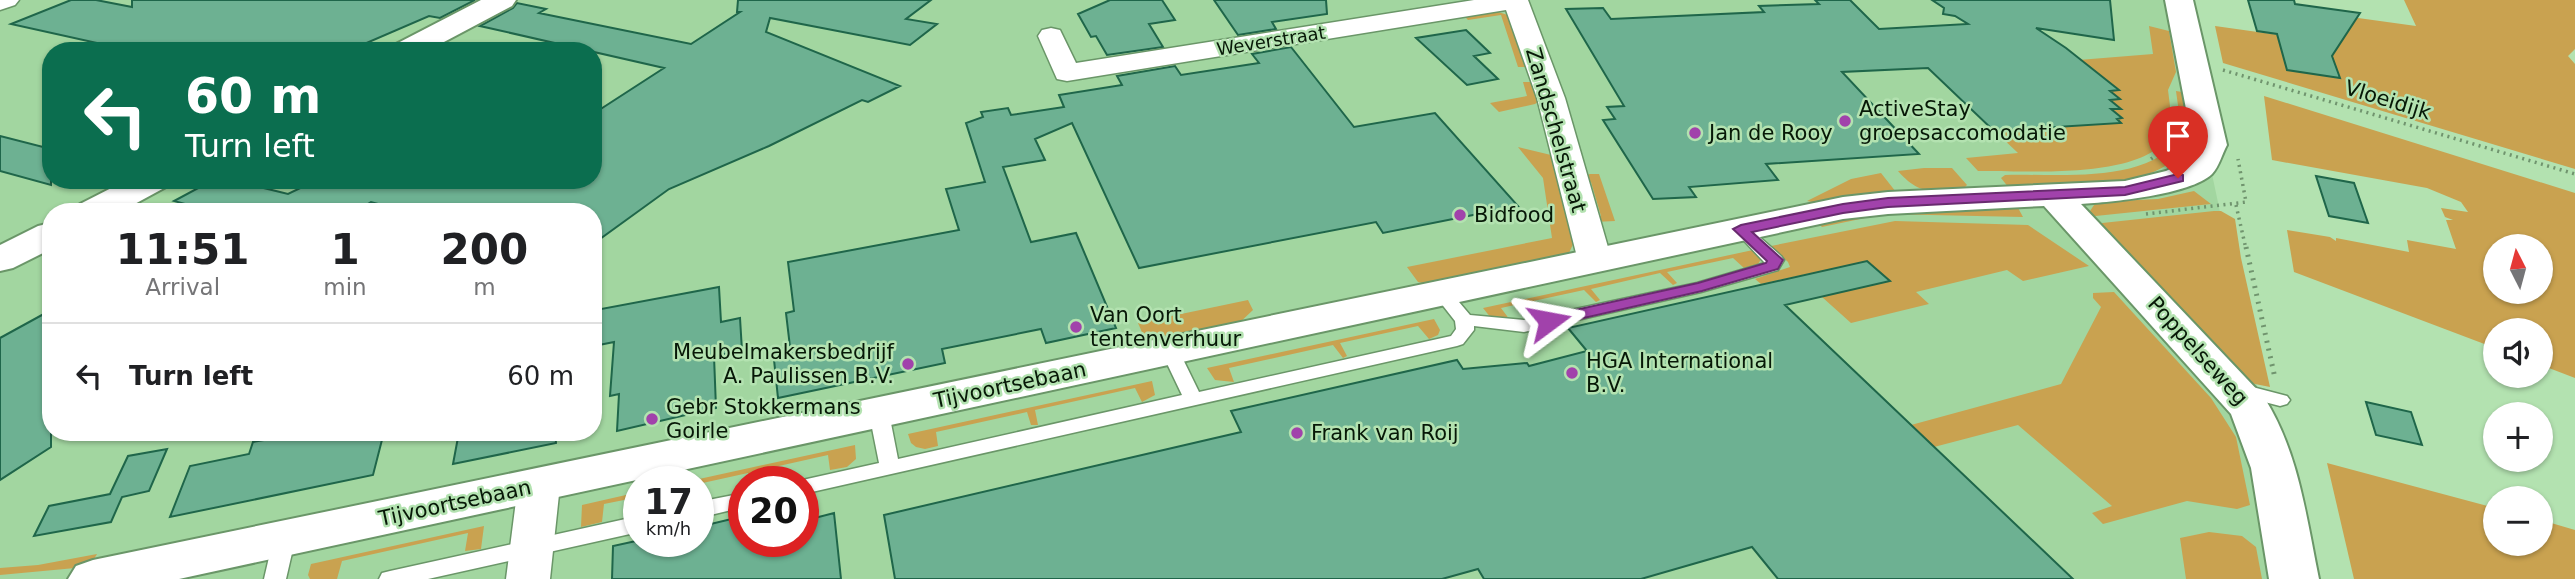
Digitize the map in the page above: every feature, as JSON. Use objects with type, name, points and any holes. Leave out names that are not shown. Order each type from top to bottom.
[{"type":"street","points":[[0,2],[6,0]]},
{"type":"street","points":[[421,42],[502,0]]},
{"type":"street","name":"Tijvoortsebaan","points":[[93,579],[1170,351],[1453,306],[1595,261],[1843,208],[1888,203],[2125,191],[2150,187],[2199,169],[2210,145],[2190,63],[2179,0]]},
{"type":"street","name":"Weverstraat","points":[[1051,36],[1067,73],[1515,1]]},
{"type":"street","name":"Zandschelstraat","points":[[1515,1],[1551,98],[1595,261]]},
{"type":"street","points":[[110,203],[137,189]]},
{"type":"street","name":"Poppelseweg","points":[[2053,195],[2249,407],[2265,439],[2294,579]]},
{"type":"street","points":[[0,260],[42,239]]},
{"type":"street","points":[[530,563],[539,485]]},
{"type":"lane","points":[[1453,306],[1524,326],[1702,287],[1772,266],[1775,260],[1741,229]]},
{"type":"lane","points":[[819,484],[1457,340],[1465,330],[1453,306]]},
{"type":"lane","points":[[1170,351],[1194,400]]},
{"type":"lane","points":[[2234,388],[2280,400]]},
{"type":"lane","points":[[879,413],[890,468]]},
{"type":"lane","points":[[390,579],[530,563],[623,530]]},
{"type":"lane","points":[[275,579],[284,540]]},
{"type":"path","name":"Vloeidijk","points":[[2190,63],[2271,82],[2575,174]]},
{"type":"path","points":[[2143,162],[2167,147],[2177,128]]},
{"type":"path","points":[[2143,215],[2236,205],[2280,400]]},
{"type":"shaded area","points":[[16,0],[2175,0],[2298,579],[0,579],[0,6]]},
{"type":"shaded area","points":[[2404,0],[2575,0],[2575,49],[2568,56],[2575,64],[2575,169],[2223,63],[2215,26],[2300,38],[2322,13],[2416,26]]},
{"type":"shaded area","points":[[1495,11],[1511,16],[1529,67],[1518,67],[1501,15],[1468,20],[1464,16]]},
{"type":"shaded area","points":[[2149,26],[2169,31],[2176,72],[2168,90],[2173,130],[2160,147],[2139,158],[2114,166],[2085,170],[1978,171],[1966,158],[2018,153],[1932,72],[2153,54]]},
{"type":"shaded area","points":[[1523,82],[1534,82],[1538,102],[1535,104],[1499,112],[1490,103],[1527,96]]},
{"type":"shaded area","points":[[2176,91],[2182,92],[2188,116],[2187,140],[2177,157],[2159,170],[2136,178],[2081,186],[2009,188],[2001,178],[2005,175],[2101,173],[2149,162],[2168,151],[2182,134]]},
{"type":"shaded area","points":[[2264,96],[2575,193],[2575,378],[2553,370],[2553,318],[2483,318],[2483,343],[2294,272],[2287,230],[2330,237],[2336,241],[2336,238],[2409,252],[2407,240],[2456,249],[2446,220],[2453,220],[2445,217],[2441,208],[2468,212],[2461,202],[2427,188],[2272,160]]},
{"type":"shaded area","points":[[1518,147],[1551,155],[1575,240],[1569,253],[1434,286],[1418,282],[1407,267],[1552,238],[1543,178]]},
{"type":"shaded area","points":[[1952,168],[1967,185],[1963,189],[1927,190],[1913,185],[1898,171]]},
{"type":"shaded area","points":[[1881,173],[1896,192],[1817,203],[1807,201],[1851,179]]},
{"type":"shaded area","points":[[1599,174],[1615,221],[1594,222],[1593,217],[1601,216],[1591,182],[1583,180],[1582,177]]},
{"type":"shaded area","points":[[2194,191],[2211,204],[2086,217],[2096,202],[2158,199]]},
{"type":"shaded area","points":[[2017,206],[2023,217],[1884,214],[1822,227],[1817,222],[1843,216]]},
{"type":"shaded area","points":[[2221,211],[2235,219],[2270,387],[2245,382],[2093,224]]},
{"type":"shaded area","points":[[1895,221],[2028,225],[2089,266],[2023,281],[2007,270],[1916,292],[1929,304],[1851,323],[1822,297],[1890,281],[1867,261],[1761,284],[1755,279],[1790,267],[1771,246]]},
{"type":"shaded area","points":[[1753,250],[1761,259],[1757,266],[1744,268],[1733,258],[1667,272],[1677,283],[1673,285],[1660,273],[1591,289],[1600,300],[1596,302],[1584,290],[1501,308],[1510,320],[1491,318],[1483,308]]},
{"type":"shaded area","points":[[2114,292],[2211,398],[2236,437],[2250,505],[2237,509],[2187,501],[2103,524],[2092,513],[2112,506],[2018,425],[1934,447],[1911,425],[2061,384],[2101,307],[2093,298],[2093,293]]},
{"type":"shaded area","points":[[1248,300],[1253,310],[1235,327],[1163,342],[1144,337],[1138,323]]},
{"type":"shaded area","points":[[1434,319],[1440,330],[1438,335],[1429,339],[1418,326],[1340,343],[1347,356],[1343,358],[1333,345],[1229,368],[1234,382],[1215,380],[1207,368]]},
{"type":"shaded area","points":[[1152,381],[1155,395],[1142,402],[1135,388],[1035,410],[1038,425],[1031,425],[1027,412],[936,432],[938,446],[925,449],[911,443],[908,434]]},
{"type":"shaded area","points":[[855,445],[856,459],[847,467],[830,470],[828,455],[779,466],[759,466]]},
{"type":"shaded area","points":[[2327,463],[2483,505],[2483,556],[2553,556],[2553,524],[2575,530],[2575,579],[2354,579]]},
{"type":"shaded area","points":[[728,473],[728,477],[714,480],[714,476]]},
{"type":"shaded area","points":[[623,496],[623,500],[604,504],[602,522],[581,527],[582,505]]},
{"type":"shaded area","points":[[484,526],[481,549],[465,551],[468,533],[342,561],[337,579],[310,579],[308,575],[311,564]]},
{"type":"shaded area","points":[[2209,532],[2242,536],[2256,547],[2262,579],[2186,579],[2180,538]]},
{"type":"shaded area","points":[[97,554],[86,567],[0,575],[0,568],[38,565]]},
{"type":"building","points":[[71,0],[96,0],[132,7],[132,0],[475,0],[440,18],[429,16],[369,42],[92,42],[11,24]]},
{"type":"building","points":[[738,0],[931,0],[906,19],[937,24],[910,45],[770,18],[766,32],[900,86],[868,102],[862,100],[769,146],[669,189],[602,237],[602,203],[174,201],[196,189],[268,189],[288,194],[298,189],[602,189],[602,108],[664,68],[602,54],[602,42],[550,42],[480,26],[513,8],[517,3],[546,9],[539,13],[691,44],[740,12],[737,12]]},
{"type":"building","points":[[1110,0],[1162,0],[1175,20],[1149,24],[1163,47],[1107,55],[1096,36],[1091,37],[1078,14]]},
{"type":"building","points":[[1214,0],[1326,0],[1327,14],[1272,22],[1276,29],[1238,35]]},
{"type":"building","points":[[1815,0],[1850,0],[1879,29],[1968,24],[1955,16],[1943,14],[1944,8],[1932,0],[2110,0],[2114,40],[2036,28],[2119,90],[2110,91],[2120,99],[2110,100],[2121,109],[2111,109],[2122,118],[2117,119],[2121,123],[1994,131],[1928,68],[1842,72],[1919,154],[1766,164],[1778,180],[1689,187],[1696,197],[1653,199],[1603,120],[1615,119],[1607,107],[1624,106],[1566,9],[1603,8],[1611,19],[1764,12],[1759,6],[1819,4]]},
{"type":"building","points":[[2248,0],[2294,0],[2295,4],[2360,13],[2332,56],[2340,78],[2287,70],[2277,34],[2257,31]]},
{"type":"building","points":[[1466,30],[1490,53],[1474,56],[1498,79],[1467,85],[1416,38]]},
{"type":"building","points":[[1291,47],[1354,127],[1435,113],[1518,206],[1383,233],[1376,222],[1139,268],[1072,123],[1035,139],[1045,160],[1003,167],[1031,242],[1076,233],[1116,328],[1046,343],[1041,329],[942,349],[945,363],[778,398],[773,350],[790,347],[786,313],[794,311],[788,262],[959,230],[946,189],[985,182],[966,123],[983,117],[981,112],[1008,108],[1011,115],[1064,107],[1059,95],[1122,85],[1117,76],[1175,66],[1181,75],[1259,63],[1252,54]]},
{"type":"building","points":[[0,136],[42,147],[42,183],[0,171]]},
{"type":"building","points":[[2316,176],[2354,183],[2368,223],[2329,216]]},
{"type":"building","points":[[1867,261],[1890,281],[1785,305],[2073,579],[1778,579],[1752,547],[1641,579],[1484,579],[1478,569],[1442,579],[895,579],[884,515],[1241,432],[1231,411],[1457,360],[1463,369],[1527,363],[1529,366],[1587,351],[1568,328]]},
{"type":"building","points":[[719,287],[721,322],[740,318],[742,351],[714,356],[716,408],[617,431],[619,394],[610,396],[614,342],[602,344],[602,309]]},
{"type":"building","points":[[42,315],[42,441],[51,441],[51,447],[0,480],[0,338]]},
{"type":"building","points":[[2366,402],[2411,412],[2422,445],[2376,435]]},
{"type":"building","points":[[382,441],[373,475],[170,517],[190,466],[249,454],[253,442]]},
{"type":"building","points":[[457,441],[556,441],[556,443],[453,464]]},
{"type":"building","points":[[167,449],[149,491],[122,497],[111,522],[34,536],[49,506],[110,494],[128,456]]},
{"type":"building","points":[[834,513],[841,579],[612,579],[613,546],[623,544],[623,557],[714,557],[714,523],[728,520],[728,557],[819,557],[819,517]]},
{"type":"place","name":"ActiveStay groepsaccomodatie","points":[[1845,121]]},
{"type":"place","name":"Jan de Rooy","points":[[1695,133]]},
{"type":"place","name":"Bidfood","points":[[1460,215]]},
{"type":"place","name":"Van Oort tentenverhuur","points":[[1076,327]]},
{"type":"place","name":"Meubelmakersbedrijf A. Paulissen B.V.","points":[[908,364]]},
{"type":"place","name":"HGA International B.V.","points":[[1572,373]]},
{"type":"place","name":"Gebr Stokkermans Goirle","points":[[652,419]]},
{"type":"place","name":"Frank van Roij","points":[[1297,433]]},
{"type":"route","points":[[1549,321],[1702,287],[1772,266],[1775,260],[1741,229],[1843,208],[1888,203],[2125,191],[2178,178]]}]
